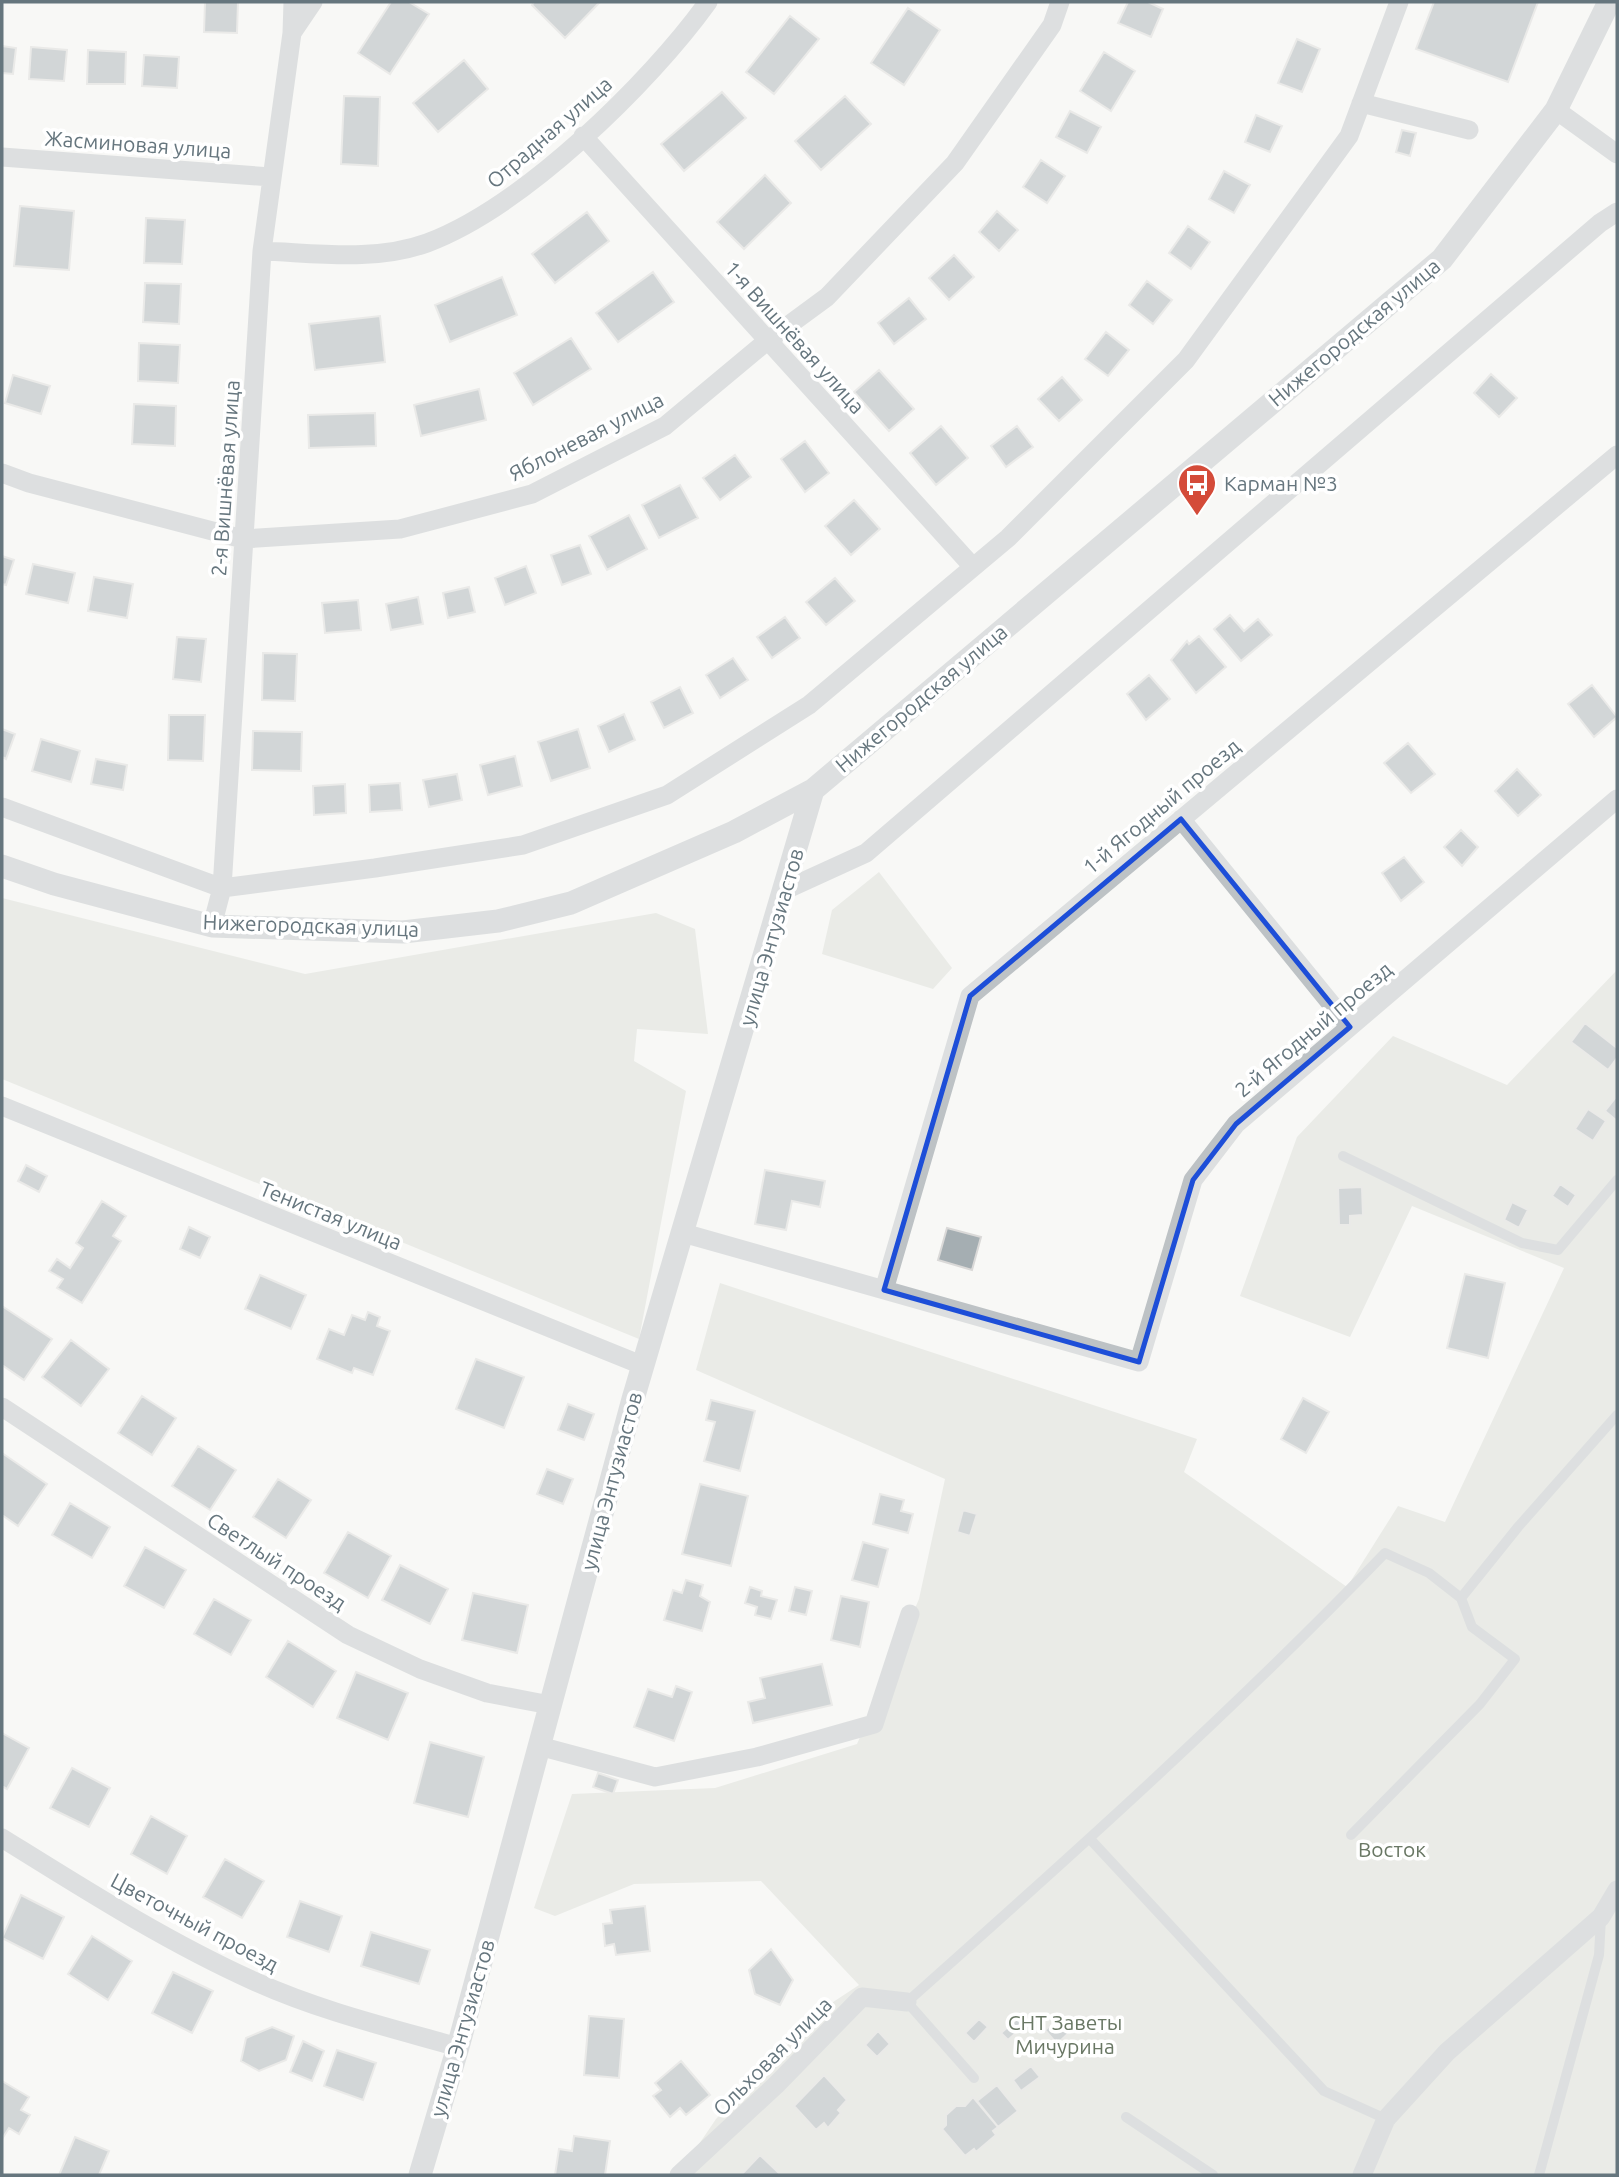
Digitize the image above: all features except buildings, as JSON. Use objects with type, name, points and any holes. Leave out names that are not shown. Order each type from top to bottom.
[{"type":"street","name":"2-я Вишнёвая улица","points":[[212,926],[222,888],[262,251],[292,33],[293,2]]},
{"type":"street","name":"2-я Вишнёвая улица","points":[[292,33],[313,2]]},
{"type":"street","name":"Отрадная улица","points":[[262,251],[373,254],[426,243],[500,205],[606,117],[685,34],[708,2]]},
{"type":"street","name":"Яблоневая улица","points":[[2,473],[29,483],[243,539],[400,529],[532,494],[665,426],[767,341],[827,297],[955,163],[1052,25],[1060,2]]},
{"type":"street","points":[[2,807],[222,888],[523,845],[667,795],[809,705],[1008,538],[1186,360],[1349,136],[1399,2]]},
{"type":"street","name":"Нижегородская улица","points":[[2,866],[54,884],[212,926],[403,932],[498,921],[571,903],[734,832],[813,790],[1442,259],[1556,110],[1609,2]]},
{"type":"street","points":[[1361,103],[1469,130]]},
{"type":"street","points":[[1556,110],[1617,153]]},
{"type":"street","name":"1-я Вишнёвая улица","points":[[583,136],[973,567]]},
{"type":"street","name":"Жасминовая улица","points":[[2,157],[271,177]]},
{"type":"street","points":[[785,890],[866,853],[1590,232],[1617,212]]},
{"type":"street","name":"1-й Ягодный проезд","points":[[884,1290],[970,996],[1617,455]]},
{"type":"street","name":"улица Энтузиастов","points":[[420,2175],[458,2047],[644,1366],[813,790]]},
{"type":"street","name":"2-й Ягодный проезд","points":[[884,1290],[1139,1363],[1193,1180],[1236,1124],[1617,799]]},
{"type":"street","points":[[1181,819],[1350,1027]]},
{"type":"street","name":"Тенистая улица","points":[[2,1107],[644,1366]]},
{"type":"street","points":[[683,1233],[884,1290]]},
{"type":"street","name":"Светлый проезд","points":[[2,1407],[348,1635],[420,1669],[487,1693],[550,1705]]},
{"type":"street","points":[[539,1746],[655,1776],[757,1757],[874,1724],[910,1614]]},
{"type":"street","name":"Цветочный проезд","points":[[2,1838],[175,1942],[257,1983],[359,2020],[458,2047]]},
{"type":"street","points":[[1362,2175],[1386,2119],[1447,2052],[1601,1917],[1617,1890]]},
{"type":"street","name":"Ольховая улица","points":[[678,2175],[776,2085],[862,1997],[907,2002]]},
{"type":"lane","points":[[1343,1157],[1522,1243],[1558,1250],[1617,1180]]},
{"type":"lane","points":[[1461,1598],[1518,1527],[1617,1415]]},
{"type":"lane","points":[[974,2078],[907,2002],[1090,1839],[1294,1647],[1385,1553],[1429,1573],[1461,1598],[1472,1627],[1515,1659],[1480,1704],[1351,1835]]},
{"type":"lane","points":[[1090,1839],[1324,2091],[1386,2119]]},
{"type":"lane","points":[[1539,2175],[1599,1955],[1601,1917]]},
{"type":"lane","points":[[1126,2117],[1213,2175]]},
{"type":"highlighted area","points":[[1181,819],[1350,1027],[1236,1124],[1193,1180],[1139,1362],[884,1290],[970,996]]},
{"type":"green space","points":[[879,872],[952,968],[933,989],[822,954],[832,910]]},
{"type":"green space","points":[[2,898],[305,974],[656,913],[695,929],[708,1034],[637,1029],[634,1061],[686,1091],[639,1339],[2,1079]]},
{"type":"green space","points":[[1617,970],[1617,2175],[678,2175],[716,2119],[821,2010],[859,1985],[761,1881],[634,1884],[555,1916],[534,1908],[572,1794],[715,1788],[857,1744],[919,1599],[945,1479],[696,1370],[720,1283],[1197,1439],[1184,1472],[1347,1587],[1398,1506],[1445,1522],[1564,1268],[1412,1206],[1350,1337],[1240,1296],[1297,1137],[1393,1036],[1507,1085]]},
{"type":"place","name":"Карман №3","points":[[1197,517]]},
{"type":"park label","name":"Восток","points":[[1392,1849]]},
{"type":"park label","name":"СНТ Заветы Мичурина","points":[[1065,2034]]}]
